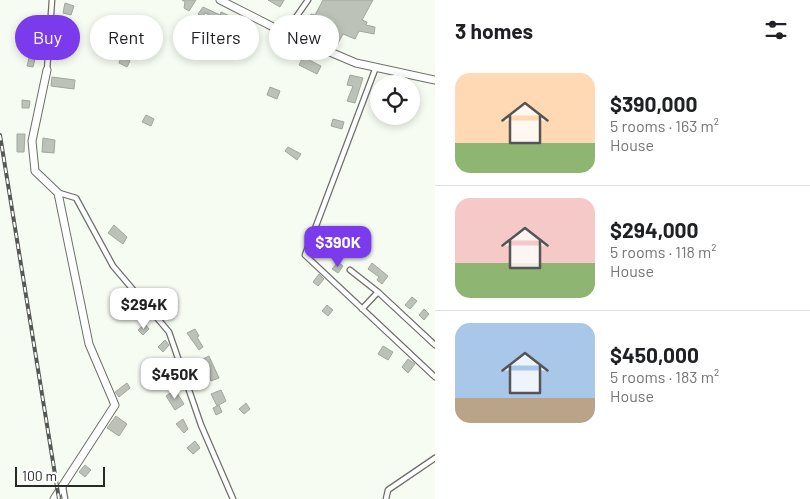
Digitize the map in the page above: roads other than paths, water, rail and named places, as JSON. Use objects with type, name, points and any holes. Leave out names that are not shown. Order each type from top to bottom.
[{"type":"street","points":[[52,0],[47,70],[32,141],[34,171],[56,191],[76,198],[113,266],[169,332],[201,425],[233,499]]},
{"type":"street","points":[[220,0],[269,26]]},
{"type":"street","points":[[298,15],[308,0]]},
{"type":"street","points":[[339,56],[356,63],[435,80]]},
{"type":"street","points":[[376,67],[305,255],[435,377]]},
{"type":"street","points":[[54,499],[115,405],[89,344],[56,191]]},
{"type":"street","points":[[350,270],[378,292],[435,345]]},
{"type":"street","points":[[362,309],[378,292]]},
{"type":"street","points":[[386,499],[388,490],[435,458]]},
{"type":"street","points":[[63,487],[65,499]]},
{"type":"railway","points":[[0,135],[59,499]]}]
